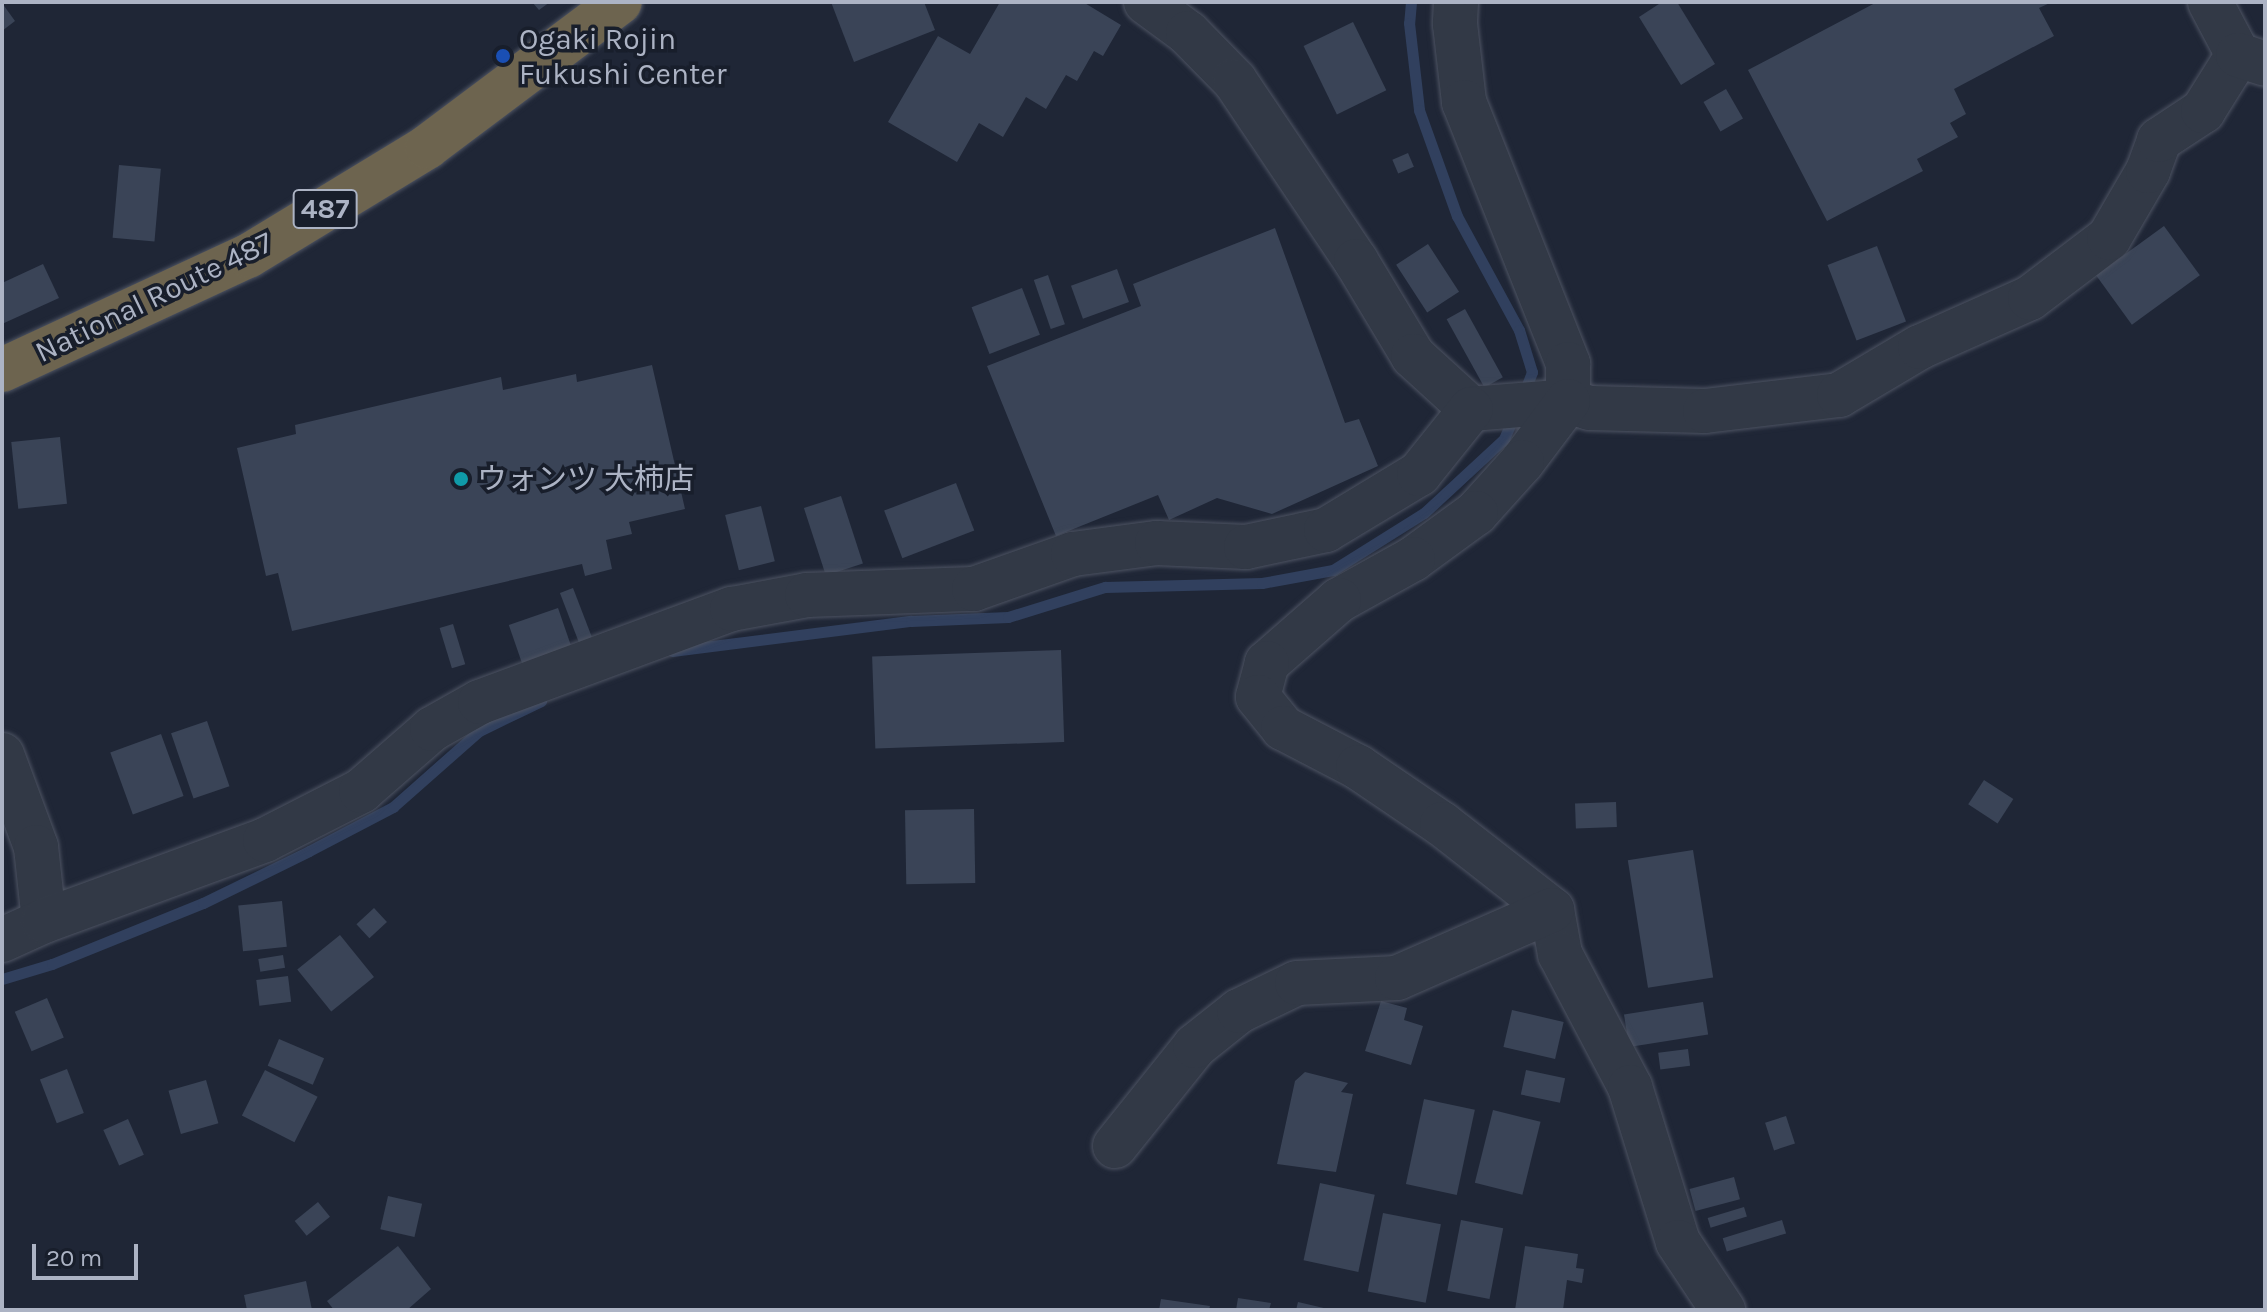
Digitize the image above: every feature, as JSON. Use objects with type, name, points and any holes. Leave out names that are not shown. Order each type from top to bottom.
[{"type":"highway","name":"National Route 487","points":[[2,370],[248,256],[427,147],[620,2]]},
{"type":"street","points":[[1146,2],[1188,33],[1235,81],[1356,261],[1413,356],[1471,409]]},
{"type":"street","points":[[1456,2],[1455,24],[1464,102],[1568,364],[1568,401],[1522,462],[1476,513],[1413,559],[1339,600],[1267,663],[1258,697],[1283,728],[1358,767],[1442,824],[1552,910],[1560,954],[1630,1087],[1678,1242],[1723,1310]]},
{"type":"street","points":[[2,940],[44,921],[265,840],[361,791],[432,729],[480,702],[732,609],[807,595],[974,589],[1073,554],[1157,543],[1246,547],[1326,530],[1419,474],[1471,409],[1568,401],[1590,408],[1705,411],[1839,395],[1920,347],[2030,298],[2109,238],[2148,171],[2159,140],[2203,111],[2252,59],[2210,2]]},
{"type":"street","points":[[2,755],[36,847],[44,921]]},
{"type":"street","points":[[1115,1146],[1195,1046],[1239,1011],[1297,983],[1397,978],[1552,910]]},
{"type":"building","points":[[532,2],[550,2],[539,10]]},
{"type":"building","points":[[831,2],[924,2],[935,30],[854,62]]},
{"type":"building","points":[[1000,2],[1083,2],[1121,25],[1103,56],[1094,51],[1077,81],[1066,75],[1046,109],[1026,97],[1003,137],[979,123],[957,162],[888,122],[938,36],[970,54]]},
{"type":"building","points":[[1662,2],[1677,2],[1715,64],[1681,85],[1639,17]]},
{"type":"building","points":[[1877,2],[2052,2],[2039,8],[2054,36],[1954,89],[1966,114],[1950,123],[1958,137],[1917,159],[1923,171],[1827,221],[1748,70]]},
{"type":"building","points":[[2,3],[15,21],[2,31]]},
{"type":"building","points":[[1353,22],[1386,90],[1337,114],[1304,46]]},
{"type":"building","points":[[1726,89],[1743,118],[1720,131],[1703,102]]},
{"type":"building","points":[[1408,153],[1414,167],[1398,173],[1392,160]]},
{"type":"building","points":[[119,165],[161,169],[154,241],[113,238]]},
{"type":"building","points":[[2164,226],[2200,275],[2132,325],[2096,275]]},
{"type":"building","points":[[1275,228],[1345,423],[1359,419],[1378,466],[1272,514],[1217,498],[1169,520],[1158,495],[1056,536],[987,366],[1141,306],[1133,284]]},
{"type":"building","points":[[1428,244],[1459,292],[1427,313],[1396,265]]},
{"type":"building","points":[[1877,246],[1906,322],[1857,341],[1828,265]]},
{"type":"building","points":[[43,264],[59,298],[2,324],[2,283]]},
{"type":"building","points":[[1117,269],[1129,302],[1083,319],[1071,286]]},
{"type":"building","points":[[1048,275],[1065,324],[1051,329],[1034,280]]},
{"type":"building","points":[[1022,288],[1040,335],[990,354],[972,307]]},
{"type":"building","points":[[1465,309],[1503,377],[1484,387],[1447,319]]},
{"type":"building","name":"ウォンツ 大柿店","points":[[652,365],[685,509],[629,522],[632,534],[606,540],[612,569],[585,576],[582,564],[292,631],[278,573],[266,576],[237,448],[296,434],[295,425],[501,377],[503,390],[576,374],[577,382]]},
{"type":"building","points":[[60,437],[67,504],[18,509],[11,442]]},
{"type":"building","points":[[956,483],[974,531],[902,558],[884,511]]},
{"type":"building","points":[[841,496],[863,564],[826,576],[804,508]]},
{"type":"building","points":[[761,506],[775,561],[739,570],[725,515]]},
{"type":"building","points":[[573,588],[595,644],[581,649],[560,593]]},
{"type":"building","points":[[558,608],[574,654],[525,671],[509,625]]},
{"type":"building","points":[[453,624],[465,664],[452,668],[440,628]]},
{"type":"building","points":[[1061,650],[1064,742],[875,749],[872,657]]},
{"type":"building","points":[[207,721],[229,786],[194,799],[171,733]]},
{"type":"building","points":[[161,734],[184,796],[133,814],[110,752]]},
{"type":"building","points":[[1984,780],[2013,799],[1998,823],[1968,804]]},
{"type":"building","points":[[1616,802],[1617,827],[1576,828],[1575,803]]},
{"type":"building","points":[[974,809],[975,883],[906,884],[905,810]]},
{"type":"building","points":[[1693,850],[1713,977],[1648,988],[1628,860]]},
{"type":"building","points":[[282,901],[287,947],[243,951],[238,906]]},
{"type":"building","points":[[374,908],[387,922],[369,938],[356,924]]},
{"type":"building","points":[[340,935],[374,977],[331,1012],[297,970]]},
{"type":"building","points":[[283,955],[285,968],[260,972],[258,959]]},
{"type":"building","points":[[288,976],[291,1002],[259,1006],[256,980]]},
{"type":"building","points":[[47,998],[64,1038],[32,1051],[15,1012]]},
{"type":"building","points":[[1381,1001],[1407,1008],[1404,1020],[1423,1026],[1411,1065],[1365,1051]]},
{"type":"building","points":[[1703,1002],[1708,1035],[1629,1047],[1624,1015]]},
{"type":"building","points":[[1512,1010],[1564,1022],[1555,1059],[1503,1047]]},
{"type":"building","points":[[279,1039],[324,1058],[313,1085],[268,1066]]},
{"type":"building","points":[[1688,1049],[1690,1066],[1660,1070],[1658,1053]]},
{"type":"building","points":[[67,1069],[84,1113],[57,1123],[40,1079]]},
{"type":"building","points":[[265,1070],[318,1097],[294,1142],[242,1115]]},
{"type":"building","points":[[1526,1070],[1565,1078],[1560,1103],[1521,1094]]},
{"type":"building","points":[[1305,1072],[1348,1083],[1341,1092],[1353,1094],[1336,1172],[1277,1164],[1295,1081]]},
{"type":"building","points":[[206,1080],[218,1123],[181,1134],[169,1091]]},
{"type":"building","points":[[1424,1099],[1475,1110],[1457,1195],[1406,1184]]},
{"type":"building","points":[[1493,1110],[1541,1122],[1522,1195],[1475,1183]]},
{"type":"building","points":[[1786,1116],[1795,1144],[1774,1150],[1765,1123]]},
{"type":"building","points":[[128,1119],[144,1155],[119,1166],[103,1130]]},
{"type":"building","points":[[1734,1177],[1740,1199],[1696,1211],[1690,1189]]},
{"type":"building","points":[[1320,1183],[1375,1195],[1358,1272],[1304,1260]]},
{"type":"building","points":[[388,1196],[422,1204],[414,1237],[380,1229]]},
{"type":"building","points":[[318,1202],[330,1217],[307,1236],[295,1221]]},
{"type":"building","points":[[1744,1207],[1747,1217],[1711,1228],[1708,1218]]},
{"type":"building","points":[[1383,1213],[1441,1224],[1426,1303],[1368,1292]]},
{"type":"building","points":[[1461,1220],[1503,1228],[1489,1299],[1447,1291]]},
{"type":"building","points":[[1782,1220],[1786,1233],[1727,1252],[1723,1238]]},
{"type":"building","points":[[398,1246],[431,1289],[407,1310],[334,1310],[327,1301]]},
{"type":"building","points":[[1525,1246],[1578,1254],[1576,1268],[1584,1269],[1582,1283],[1567,1280],[1563,1310],[1515,1310]]},
{"type":"building","points":[[306,1281],[312,1310],[247,1310],[244,1295]]},
{"type":"building","points":[[1238,1298],[1271,1303],[1269,1310],[1236,1310]]},
{"type":"building","points":[[1161,1299],[1210,1306],[1209,1310],[1159,1310]]},
{"type":"building","points":[[1298,1302],[1328,1309],[1328,1310],[1296,1310]]},
{"type":"waterway","points":[[1411,2],[1409,23],[1419,110],[1457,216],[1519,330],[1532,372],[1523,396]]},
{"type":"waterway","points":[[672,651],[911,621],[1008,617],[1105,587],[1262,583],[1333,570],[1424,513],[1504,439],[1514,415]]},
{"type":"waterway","points":[[2,979],[52,964],[203,903],[309,851],[393,807],[479,731],[541,701]]},
{"type":"place","name":"Ogaki Rojin Fukushi Center","points":[[503,56]]},
{"type":"place","name":"ウォンツ 大柿店","points":[[461,479]]}]
